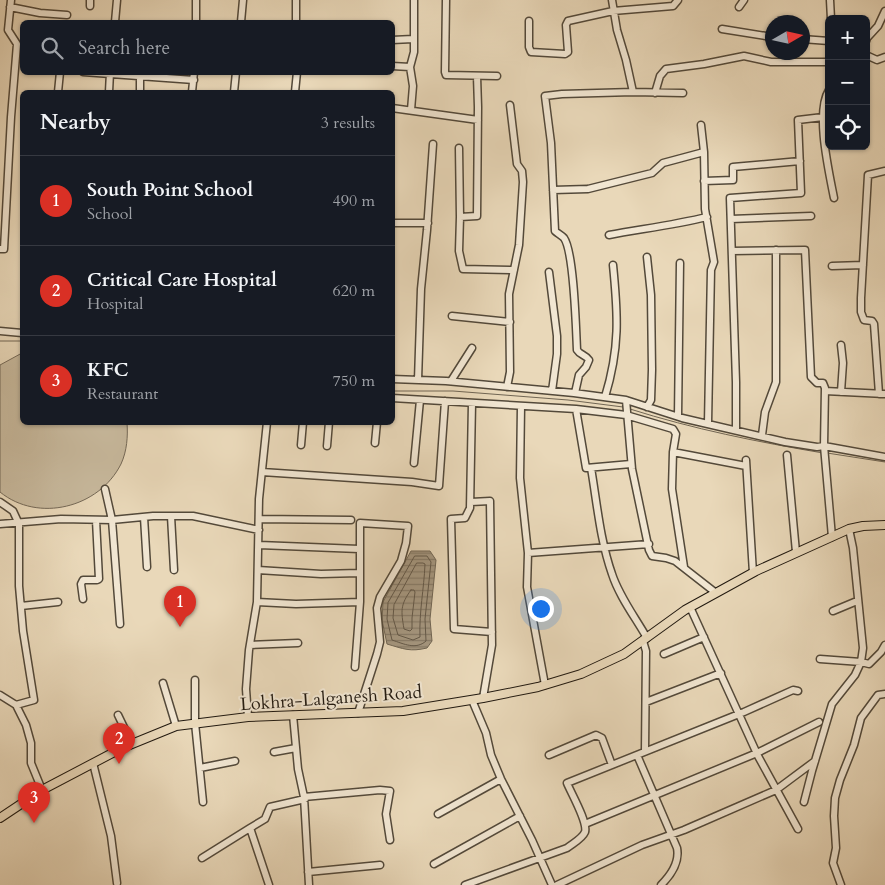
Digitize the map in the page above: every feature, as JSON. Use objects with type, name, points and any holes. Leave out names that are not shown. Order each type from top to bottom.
[{"type":"main road","name":"Lokhra-Lalganesh Road","points":[[0,818],[42,790],[93,763],[176,726],[248,717],[293,714],[403,711],[483,698],[545,685],[581,674],[624,654],[690,607],[754,572],[849,529],[885,525]]},
{"type":"street","points":[[115,20],[117,0]]},
{"type":"street","points":[[196,0],[196,20]]},
{"type":"street","points":[[241,20],[243,0]]},
{"type":"street","points":[[296,0],[296,20]]},
{"type":"street","points":[[410,110],[413,86],[410,67],[414,52],[414,0]]},
{"type":"street","points":[[446,0],[446,75],[497,76]]},
{"type":"street","points":[[612,0],[633,92]]},
{"type":"street","points":[[528,21],[529,47],[531,52],[565,54],[568,52],[566,25],[568,21],[613,11],[674,6],[678,0]]},
{"type":"street","points":[[739,7],[744,0]]},
{"type":"street","points":[[830,0],[831,15]]},
{"type":"street","points":[[0,249],[4,249],[17,44],[8,30],[10,4],[40,13],[67,15]]},
{"type":"street","points":[[870,35],[878,26],[885,11]]},
{"type":"street","points":[[722,29],[765,36]]},
{"type":"street","points":[[395,40],[413,39]]},
{"type":"street","points":[[810,40],[825,40]]},
{"type":"street","points":[[655,92],[660,76],[666,69],[744,56],[771,62],[825,62]]},
{"type":"street","points":[[870,57],[878,60],[885,57]]},
{"type":"street","points":[[395,66],[410,67]]},
{"type":"street","points":[[58,90],[60,75]]},
{"type":"street","points":[[109,90],[110,75]]},
{"type":"street","points":[[120,75],[140,77],[194,76],[192,90]]},
{"type":"street","points":[[234,90],[236,75]]},
{"type":"street","points":[[295,90],[297,75]]},
{"type":"street","points":[[460,216],[477,216],[477,76]]},
{"type":"street","points":[[140,77],[140,90]]},
{"type":"street","points":[[575,393],[579,375],[589,360],[577,350],[569,255],[564,239],[555,230],[551,143],[544,96],[633,92],[683,93]]},
{"type":"street","points":[[825,96],[823,117],[834,198]]},
{"type":"street","points":[[507,387],[510,372],[509,294],[519,244],[522,182],[522,171],[517,164],[510,105]]},
{"type":"street","points":[[395,108],[478,120]]},
{"type":"street","points":[[736,429],[730,198],[801,193],[798,120],[823,117]]},
{"type":"street","points":[[701,125],[707,217],[714,262],[711,270],[708,423]]},
{"type":"street","points":[[418,380],[421,289],[428,224],[433,144]]},
{"type":"street","points":[[459,148],[459,251],[463,269],[514,270]]},
{"type":"street","points":[[553,190],[588,189],[652,173],[663,163],[704,152]]},
{"type":"street","points":[[704,181],[733,180],[733,168],[800,161]]},
{"type":"street","points":[[825,391],[882,394],[874,324],[872,321],[864,320],[861,312],[868,175],[885,171]]},
{"type":"street","points":[[731,219],[811,216]]},
{"type":"street","points":[[608,235],[653,226],[679,224],[707,217]]},
{"type":"street","points":[[395,223],[428,224]]},
{"type":"street","points":[[762,436],[765,412],[776,382],[776,250]]},
{"type":"street","points":[[732,251],[805,250],[811,377],[817,383],[822,383],[825,391],[825,451],[832,537]]},
{"type":"street","points":[[646,407],[651,400],[652,370],[651,295],[648,257]]},
{"type":"street","points":[[678,416],[680,263]]},
{"type":"street","points":[[606,397],[614,366],[617,341],[617,310],[612,265]]},
{"type":"street","points":[[832,266],[863,265]]},
{"type":"street","points":[[549,272],[557,336],[557,354],[552,391]]},
{"type":"street","points":[[452,316],[510,322]]},
{"type":"street","points":[[0,331],[20,333]]},
{"type":"street","points":[[840,345],[842,363],[841,392]]},
{"type":"street","points":[[451,382],[472,348]]},
{"type":"street","points":[[395,379],[451,382],[606,397],[785,442],[816,447],[825,451],[885,457]]},
{"type":"street","points":[[395,398],[576,409],[626,414],[675,430],[672,489],[684,567]]},
{"type":"street","points":[[414,463],[420,400]]},
{"type":"street","points":[[262,472],[412,482],[439,486],[445,401]]},
{"type":"street","points":[[626,402],[631,464],[652,556],[666,558],[684,567],[716,593]]},
{"type":"street","points":[[472,403],[471,502],[465,518],[451,519],[454,629],[492,632]]},
{"type":"street","points":[[521,406],[520,478],[528,553],[527,587],[545,685]]},
{"type":"street","points":[[576,409],[586,468],[631,464]]},
{"type":"street","points":[[248,717],[246,689],[250,645],[257,602],[259,518],[266,425]]},
{"type":"street","points":[[301,445],[303,425]]},
{"type":"street","points":[[327,446],[329,425]]},
{"type":"street","points":[[375,443],[377,425]]},
{"type":"street","points":[[673,452],[746,463],[754,572]]},
{"type":"street","points":[[787,455],[796,552]]},
{"type":"street","points":[[591,468],[604,547],[612,574],[645,639],[645,751]]},
{"type":"street","points":[[106,490],[112,520],[120,624]]},
{"type":"street","points":[[471,502],[490,501],[492,644],[483,698]]},
{"type":"street","points":[[0,502],[13,512],[19,524],[23,630],[34,700],[16,705]]},
{"type":"street","points":[[171,516],[174,570]]},
{"type":"street","points":[[0,524],[19,524],[31,521],[61,519],[112,520],[195,516],[259,530]]},
{"type":"street","points":[[144,517],[147,567]]},
{"type":"street","points":[[259,518],[351,520]]},
{"type":"street","points":[[83,599],[83,580],[99,579],[96,520]]},
{"type":"street","points":[[355,667],[360,602],[360,523],[408,526],[406,543],[400,561],[380,597],[377,608],[380,642],[378,654],[358,713]]},
{"type":"street","points":[[804,802],[814,761],[832,704],[855,675],[861,662],[863,648],[853,548],[849,529]]},
{"type":"street","points":[[528,553],[649,544]]},
{"type":"street","points":[[259,546],[359,549]]},
{"type":"street","points":[[258,570],[321,574],[359,573]]},
{"type":"street","points":[[21,606],[58,602]]},
{"type":"street","points":[[257,602],[277,604],[360,602]]},
{"type":"street","points":[[833,611],[857,602]]},
{"type":"street","points":[[690,607],[757,754],[798,829]]},
{"type":"street","points":[[664,654],[704,636]]},
{"type":"street","points":[[250,645],[298,643]]},
{"type":"street","points":[[820,659],[869,664],[885,645]]},
{"type":"street","points":[[646,702],[721,673]]},
{"type":"street","points":[[195,680],[195,723],[203,802]]},
{"type":"street","points":[[163,683],[176,726]]},
{"type":"street","points":[[465,885],[475,883],[567,848],[580,839],[585,831],[585,824],[566,783],[739,714],[793,690],[798,691]]},
{"type":"street","points":[[841,885],[833,863],[836,848],[835,798],[862,718],[878,695],[885,694]]},
{"type":"street","points":[[0,695],[16,705],[26,725],[31,743],[31,763],[42,790]]},
{"type":"street","points":[[472,700],[486,733],[501,779],[552,885]]},
{"type":"street","points":[[293,714],[296,748],[305,798],[309,885]]},
{"type":"street","points":[[118,715],[132,744]]},
{"type":"street","points":[[585,824],[757,754],[819,722]]},
{"type":"street","points":[[549,755],[596,735],[602,738],[612,765]]},
{"type":"street","points":[[274,752],[296,748]]},
{"type":"street","points":[[637,755],[678,853],[674,868],[660,885]]},
{"type":"street","points":[[200,768],[235,761]]},
{"type":"street","points":[[557,885],[642,846],[776,790],[814,761]]},
{"type":"street","points":[[93,763],[111,836],[117,883]]},
{"type":"street","points":[[438,814],[501,779]]},
{"type":"street","points":[[202,858],[265,819],[270,807],[305,798],[380,790],[390,791],[386,814],[390,840]]},
{"type":"street","points":[[434,864],[520,816]]},
{"type":"street","points":[[250,828],[269,885]]},
{"type":"street","points":[[308,872],[380,865]]},
{"type":"shaded area","points":[[20,354],[20,425],[127,425],[127,444],[121,464],[111,479],[98,491],[83,500],[66,506],[49,508],[32,507],[15,502],[0,492],[0,365]]},
{"type":"water","points":[[411,551],[430,551],[436,560],[430,619],[432,641],[427,648],[416,650],[403,649],[387,644],[382,620],[383,602]]},
{"type":"waterway","points":[[0,341],[20,341]]},
{"type":"waterway","points":[[395,391],[453,391],[568,400],[623,407]]},
{"type":"waterway","points":[[630,409],[726,434],[823,453]]},
{"type":"waterway","points":[[827,453],[885,462]]},
{"type":"place","name":"South Point School","points":[[180,627]]},
{"type":"place","name":"Critical Care Hospital","points":[[119,764]]},
{"type":"place","name":"KFC","points":[[34,823]]}]
